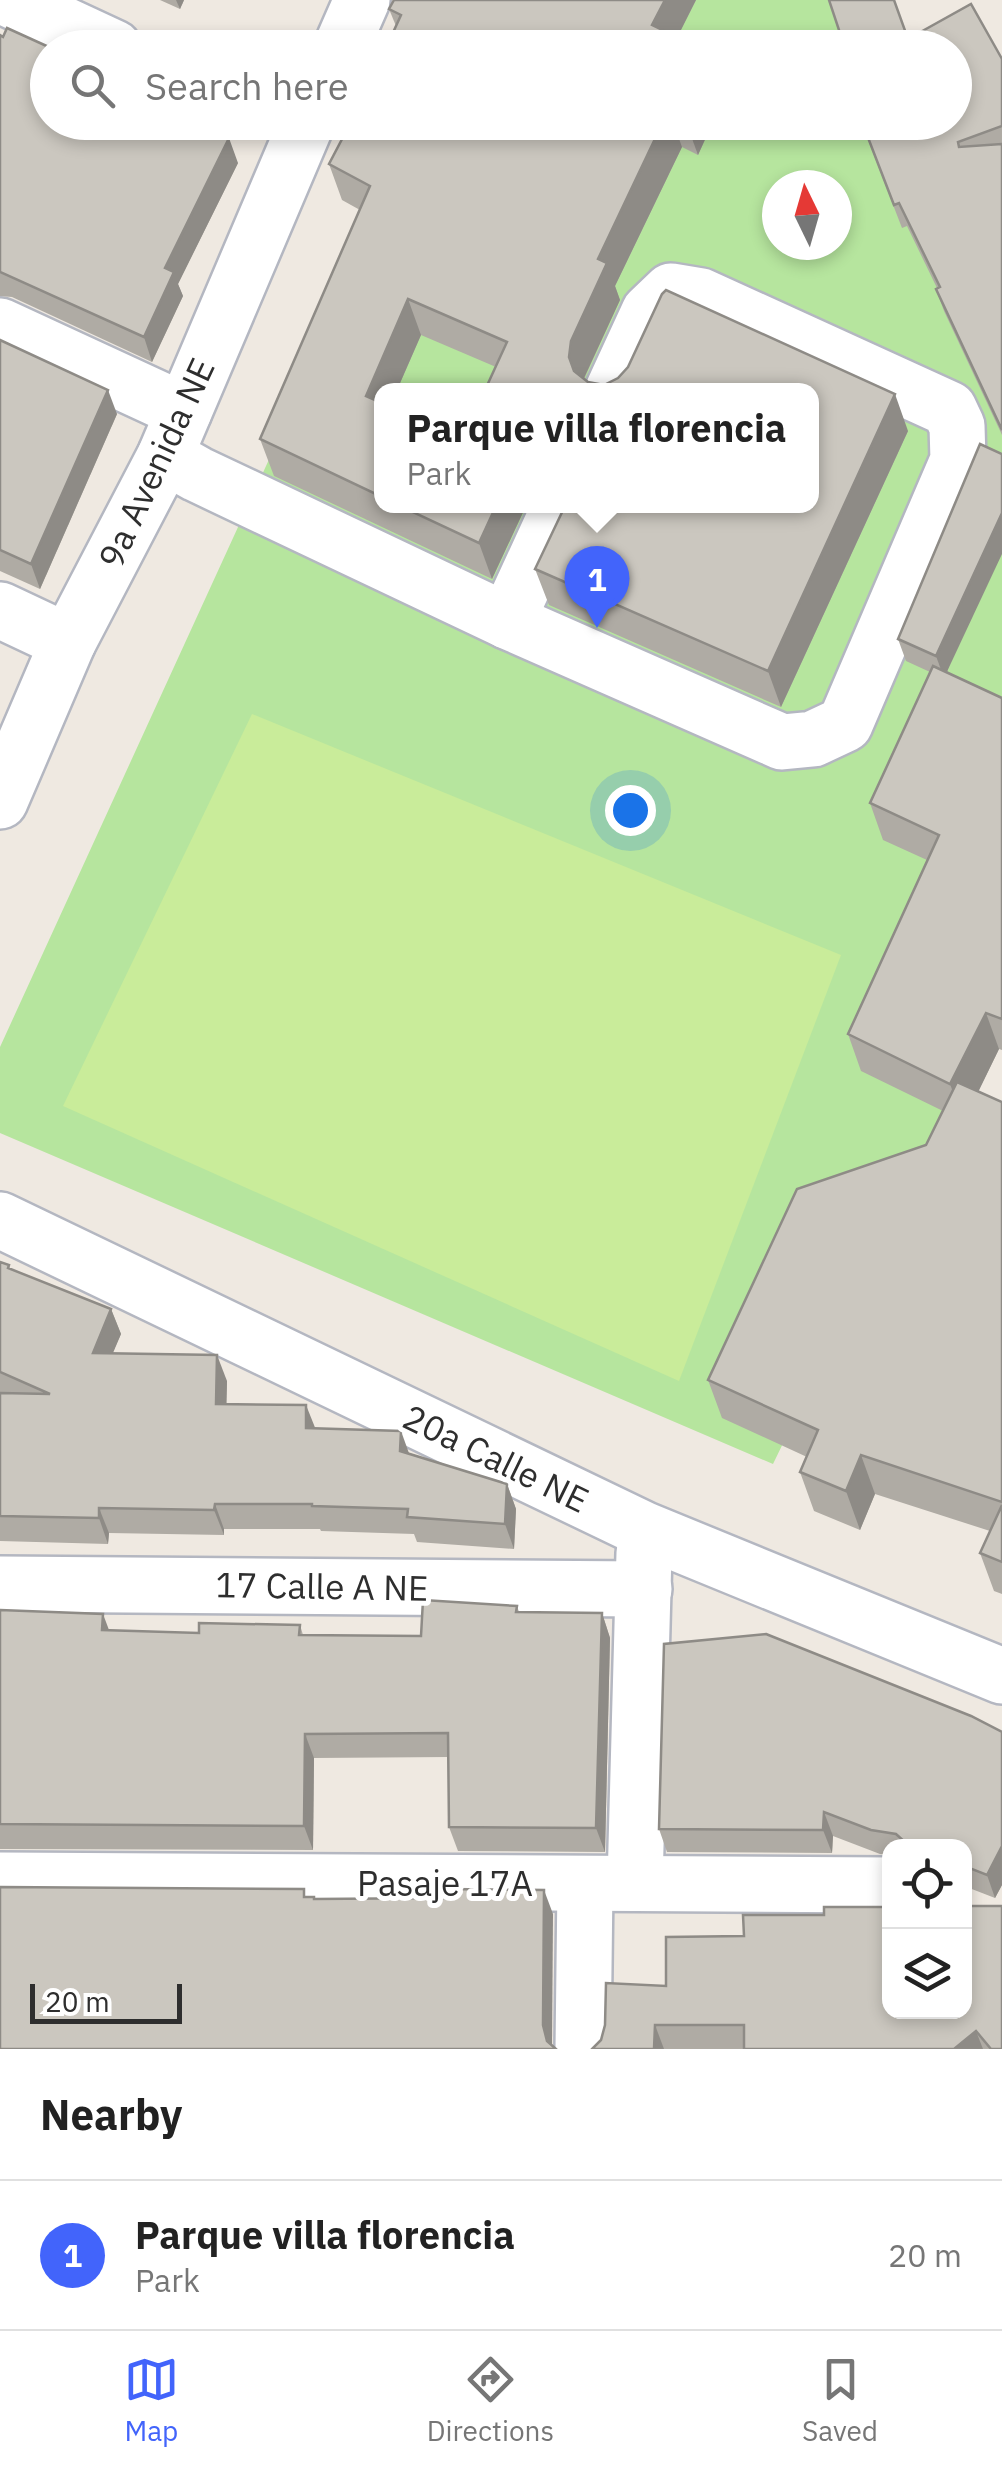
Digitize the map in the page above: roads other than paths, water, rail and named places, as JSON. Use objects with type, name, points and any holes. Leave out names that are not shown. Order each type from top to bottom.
[{"type":"street","points":[[11,0],[75,30]]},
{"type":"street","points":[[349,30],[362,0]]},
{"type":"street","name":"9a Avenida NE","points":[[0,802],[68,642],[174,433],[289,140]]},
{"type":"street","points":[[0,326],[174,433],[196,474],[507,621],[782,742],[814,739],[845,724],[958,460],[957,426],[949,409],[702,296],[672,291],[650,312],[617,383]]},
{"type":"street","points":[[507,621],[557,513]]},
{"type":"street","points":[[0,610],[68,642]]},
{"type":"street","name":"20a Calle NE","points":[[0,1220],[645,1530],[1002,1676]]},
{"type":"street","points":[[583,2049],[610,1884],[644,1589],[645,1530]]},
{"type":"street","name":"17 Calle A NE","points":[[0,1584],[644,1589]]},
{"type":"street","name":"Pasaje 17A","points":[[0,1880],[882,1884]]},
{"type":"place","name":"Parque villa florencia","points":[[597,628]]}]
